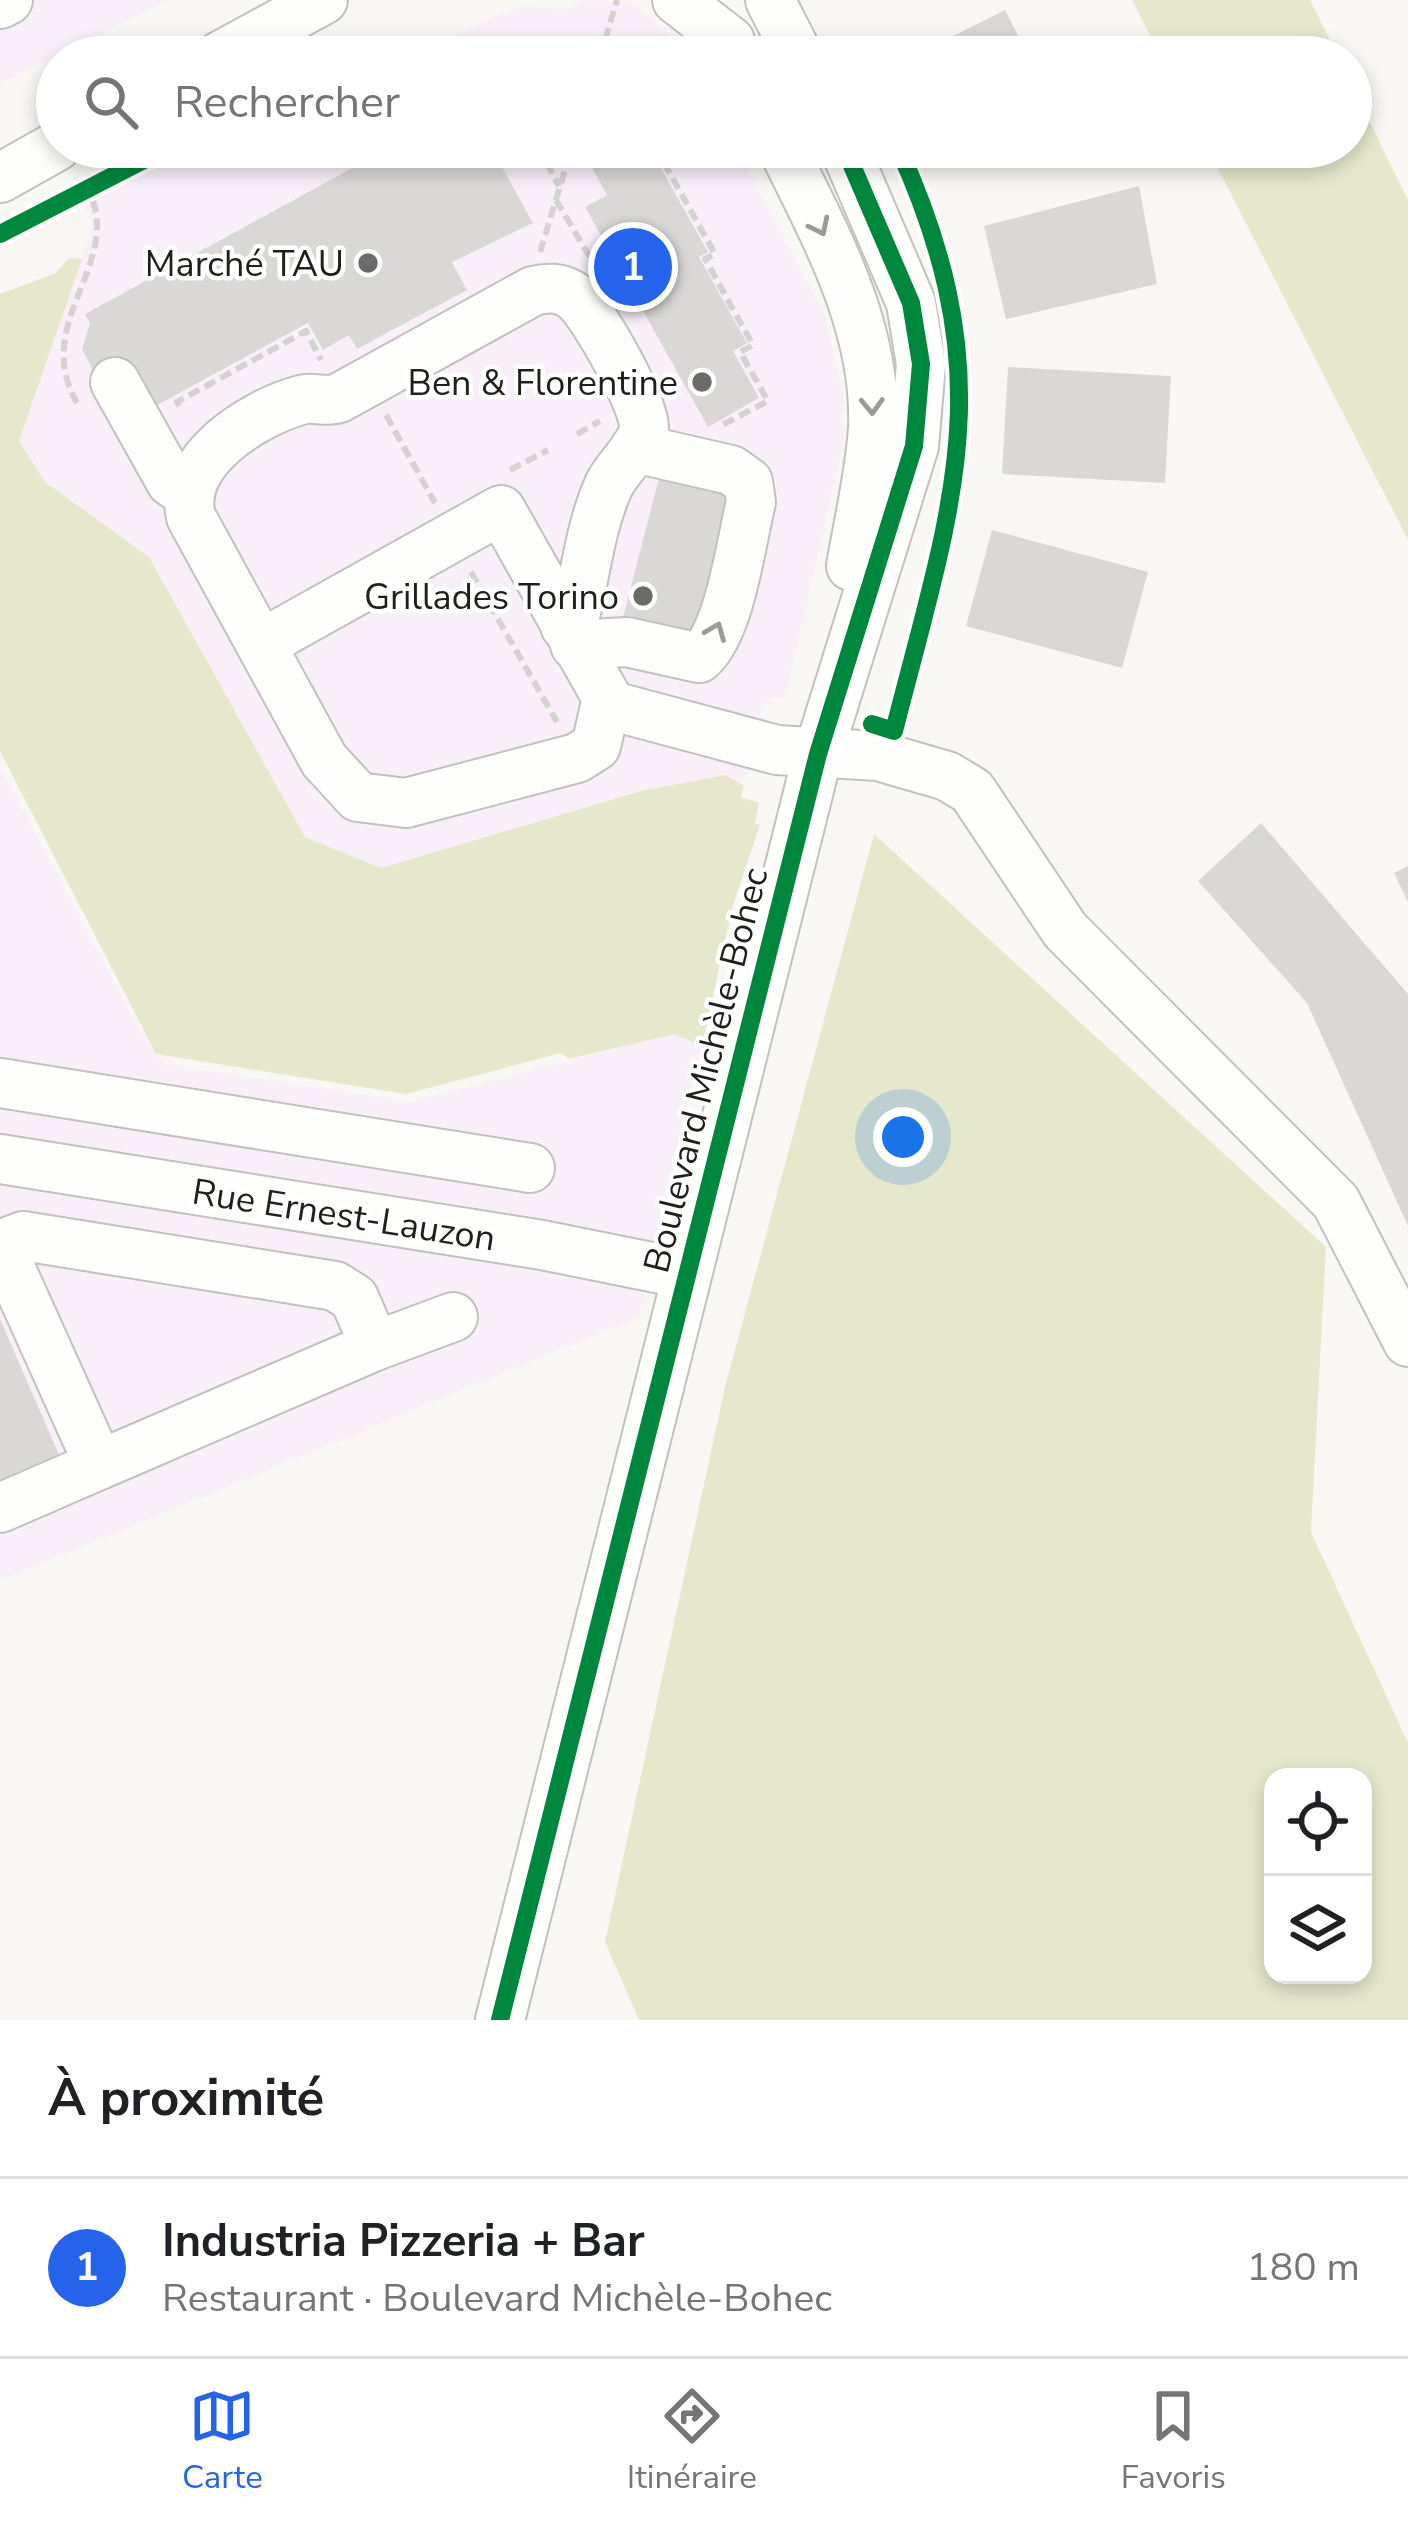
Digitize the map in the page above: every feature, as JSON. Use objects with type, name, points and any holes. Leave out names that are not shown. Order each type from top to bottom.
[{"type":"street","points":[[0,4],[8,0]]},
{"type":"street","points":[[257,36],[323,0]]},
{"type":"street","points":[[676,0],[726,33]]},
{"type":"street","points":[[770,0],[788,36]]},
{"type":"street","points":[[0,178],[36,158]]},
{"type":"street","name":"Boulevard Michèle-Bohec","points":[[791,168],[855,309],[872,386],[867,478],[818,754]]},
{"type":"street","name":"Boulevard Michèle-Bohec","points":[[500,2020],[818,754],[904,485],[920,409],[921,364],[910,303],[885,232],[854,168]]},
{"type":"street","points":[[570,635],[609,485],[644,431],[643,414],[590,316],[574,296],[542,289],[339,398],[303,398],[232,436],[201,462],[187,493],[191,517],[334,775],[375,803],[406,803],[577,758],[596,746],[609,705]]},
{"type":"street","points":[[98,396],[171,482],[187,493]]},
{"type":"street","points":[[570,635],[699,658],[711,646],[721,623],[752,502],[748,482],[731,470],[634,448]]},
{"type":"street","points":[[261,644],[501,510],[609,705],[777,750],[866,754],[917,766],[972,791],[1065,930],[1336,1202],[1408,1342]]},
{"type":"street","points":[[0,1083],[530,1168]]},
{"type":"street","name":"Rue Ernest-Lauzon","points":[[0,1159],[560,1248],[686,1274]]},
{"type":"street","points":[[71,1242],[83,1173]]},
{"type":"street","points":[[80,1449],[43,1379],[0,1245],[23,1236],[335,1286],[354,1298],[375,1346]]},
{"type":"street","points":[[0,1508],[80,1449],[453,1317]]},
{"type":"path","points":[[606,36],[617,0]]},
{"type":"path","points":[[549,168],[560,188]]},
{"type":"path","points":[[535,263],[566,168]]},
{"type":"path","points":[[667,168],[715,254],[705,259],[752,345],[740,352],[768,401],[711,431]]},
{"type":"path","points":[[86,186],[98,207],[99,229],[59,356],[98,396]]},
{"type":"path","points":[[556,200],[595,268]]},
{"type":"path","points":[[375,395],[438,509]]},
{"type":"path","points":[[502,475],[548,450]]},
{"type":"path","points":[[461,554],[550,714],[569,732]]},
{"type":"shaded area","points":[[0,0],[171,0],[97,36],[36,36],[36,66],[0,83]]},
{"type":"shaded area","points":[[587,0],[633,3],[670,36],[455,36],[523,7],[568,9]]},
{"type":"shaded area","points":[[149,168],[746,168],[824,313],[843,393],[844,440],[785,699],[771,696],[758,718],[743,783],[725,775],[641,791],[381,868],[305,837],[149,557],[45,482],[19,440],[90,233],[92,217],[80,201]]},
{"type":"shaded area","points":[[0,766],[138,1027],[164,1064],[410,1102],[675,1033],[702,1047],[639,1317],[0,1581]]},
{"type":"green space","points":[[1132,0],[1310,0],[1328,36],[1150,36]]},
{"type":"green space","points":[[1372,127],[1408,200],[1408,540],[1218,168],[1372,168]]},
{"type":"green space","points":[[69,258],[82,259],[19,441],[45,482],[149,557],[305,837],[381,868],[641,791],[725,775],[744,785],[741,797],[759,803],[755,824],[760,825],[732,908],[702,1047],[675,1034],[569,1059],[561,1053],[406,1094],[156,1054],[0,751],[0,294],[56,273]]},
{"type":"green space","points":[[874,834],[1326,1247],[1311,1532],[1408,1743],[1408,2020],[639,2020],[605,1942],[725,1387]]},
{"type":"building","points":[[1005,10],[1018,36],[953,36]]},
{"type":"building","points":[[353,168],[503,168],[533,223],[452,262],[467,290],[357,349],[349,335],[323,350],[308,323],[146,411],[103,389],[82,349],[90,323],[85,314]]},
{"type":"building","points":[[592,168],[661,168],[708,252],[699,257],[747,343],[733,351],[759,398],[708,427],[585,207],[607,195]]},
{"type":"building","points":[[1139,186],[1157,284],[1006,319],[984,226]]},
{"type":"building","points":[[1008,367],[1171,376],[1165,483],[1002,474]]},
{"type":"building","points":[[661,470],[732,488],[694,640],[622,622]]},
{"type":"building","points":[[992,530],[1148,572],[1122,668],[966,626]]},
{"type":"building","points":[[1261,823],[1408,994],[1408,1226],[1307,1003],[1198,881]]},
{"type":"building","points":[[1408,866],[1408,902],[1394,873]]},
{"type":"building","points":[[0,1319],[63,1464],[0,1491]]},
{"type":"cycle path","points":[[0,234],[128,168]]},
{"type":"cycle path","points":[[500,2020],[818,754],[914,446],[921,364],[911,303],[853,168]]},
{"type":"cycle path","points":[[872,724],[894,731],[934,575],[958,439],[958,372],[950,303],[930,229],[906,168]]},
{"type":"place","name":"Marché TAU","points":[[368,263]]},
{"type":"place","name":"Industria Pizzeria + Bar","points":[[633,267]]},
{"type":"place","name":"Ben & Florentine","points":[[702,382]]},
{"type":"place","name":"Grillades Torino","points":[[643,596]]}]
